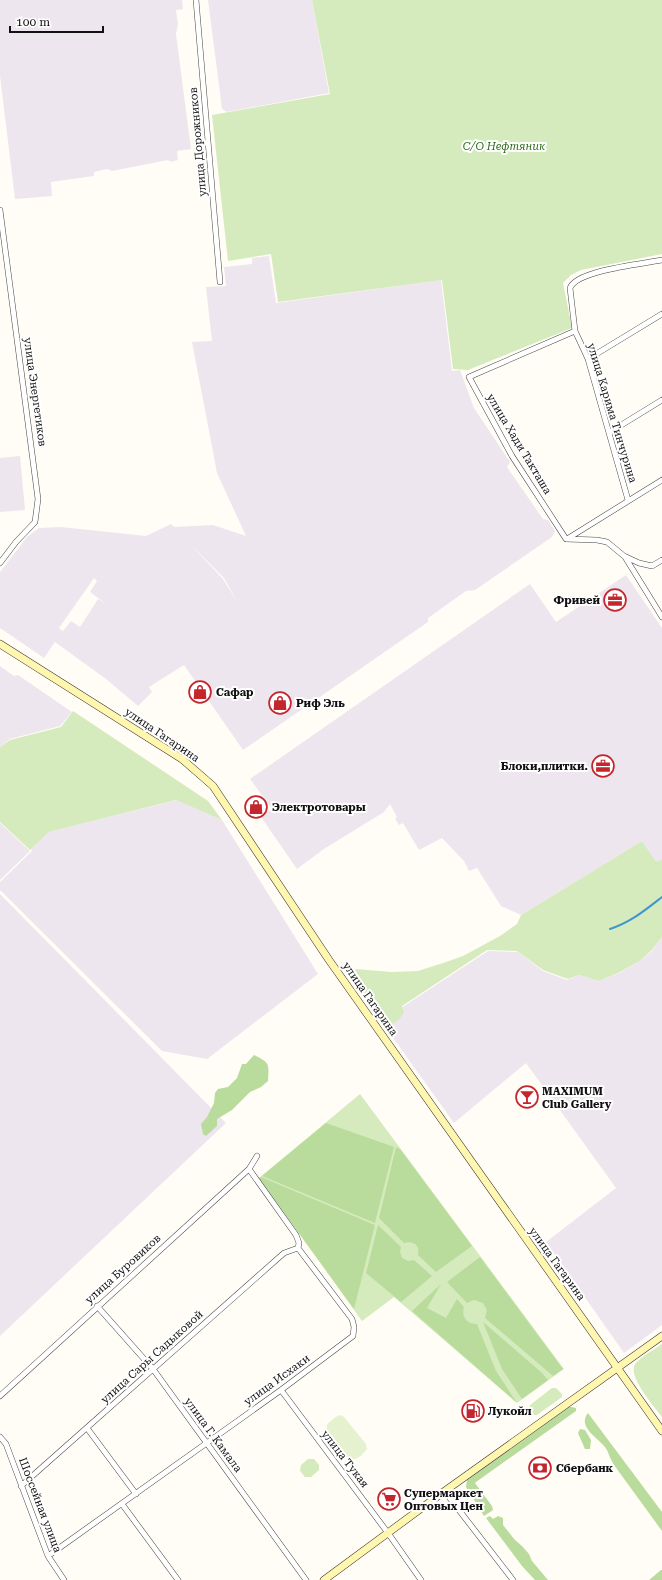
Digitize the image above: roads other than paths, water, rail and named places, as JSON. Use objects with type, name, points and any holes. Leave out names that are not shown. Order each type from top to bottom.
[{"type":"street","name":"улица Дорожников","points":[[196,0],[220,282]]},
{"type":"street","name":"улица Энергетиков","points":[[0,210],[38,499],[35,522],[16,542],[0,563]]},
{"type":"street","name":"улица Карима Тинчурина","points":[[628,500],[610,432],[588,359],[575,331],[570,292],[572,284],[576,281],[608,269],[662,260]]},
{"type":"street","points":[[588,359],[662,314]]},
{"type":"street","name":"улица Хади Такташа","points":[[566,539],[512,456],[468,377],[575,331]]},
{"type":"street","points":[[610,432],[662,400]]},
{"type":"street","points":[[566,539],[662,480]]},
{"type":"street","points":[[566,539],[597,540],[607,542],[624,556],[639,563],[652,566],[662,560]]},
{"type":"street","points":[[624,556],[662,618]]},
{"type":"street","name":"улица Гагарина","points":[[0,644],[182,759],[213,786],[329,960],[662,1431]]},
{"type":"street","name":"улица Буровиков","points":[[0,1396],[249,1168],[258,1156]]},
{"type":"street","name":"улица Исхаки","points":[[48,1556],[281,1390],[353,1336],[354,1331],[352,1319],[298,1248],[299,1239],[249,1168]]},
{"type":"street","name":"улица Сары Садыковой","points":[[21,1486],[284,1253],[298,1248]]},
{"type":"street","name":"улица Г. Камала","points":[[97,1306],[153,1369],[306,1580]]},
{"type":"street","points":[[324,1580],[662,1336]]},
{"type":"street","name":"улица Тукая","points":[[281,1390],[388,1533],[421,1580]]},
{"type":"street","points":[[87,1428],[136,1494]]},
{"type":"street","name":"Шоссейная улица","points":[[0,1437],[6,1444],[48,1556],[64,1580]]},
{"type":"street","points":[[445,1492],[513,1580]]},
{"type":"street","points":[[122,1504],[178,1580]]},
{"type":"waterway","points":[[610,929],[631,919],[662,897]]},
{"type":"place","name":"Фривей","points":[[615,600]]},
{"type":"place","name":"Сафар","points":[[200,692]]},
{"type":"place","name":"Риф Эль","points":[[280,703]]},
{"type":"place","name":"Блоки,плитки.","points":[[603,766]]},
{"type":"place","name":"Электротовары","points":[[256,807]]},
{"type":"place","name":"MAXIMUM Club Gallery","points":[[527,1097]]},
{"type":"place","name":"Лукойл","points":[[473,1411]]},
{"type":"place","name":"Сбербанк","points":[[540,1468]]},
{"type":"place","name":"Супермаркет Оптовых Цен","points":[[389,1499]]},
{"type":"park label","name":"С/О Нефтяник","points":[[504,146]]}]
